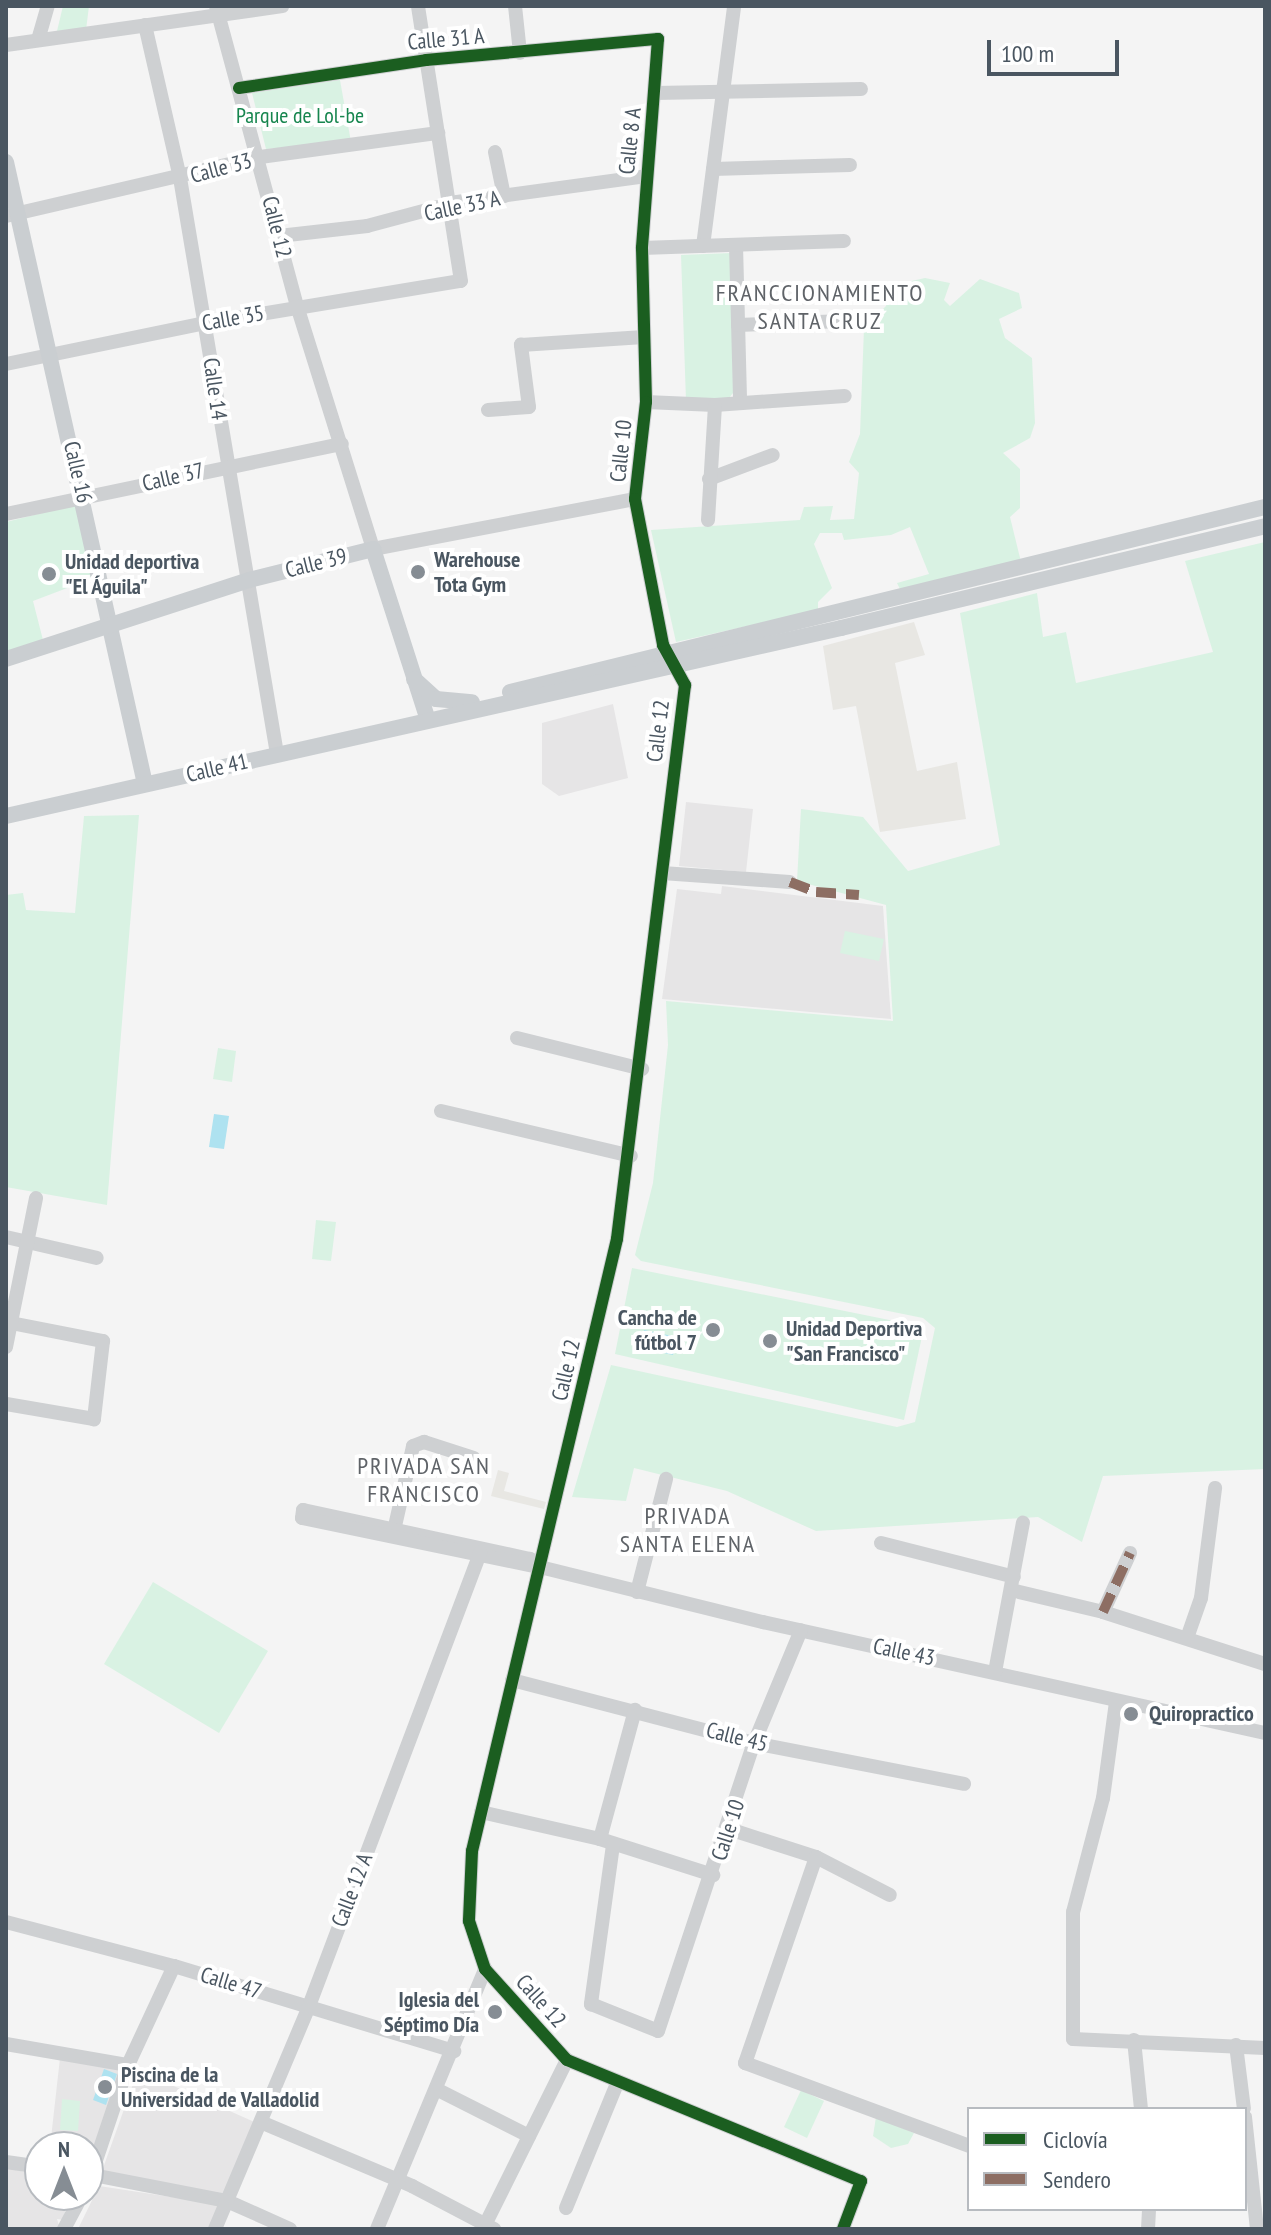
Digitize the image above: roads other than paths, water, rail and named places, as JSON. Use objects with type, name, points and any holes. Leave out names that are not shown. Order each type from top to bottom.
[{"type":"main road","name":"Calle 16","points":[[6,162],[12,215],[51,356],[145,784]]},
{"type":"main road","points":[[672,660],[837,610],[1265,507]]},
{"type":"main road","points":[[414,679],[436,699],[461,703],[841,628],[1265,526]]},
{"type":"main road","name":"Calle 39","points":[[6,659],[110,628],[249,580],[373,549]]},
{"type":"main road","name":"Calle 12","points":[[373,549],[428,720]]},
{"type":"main road","points":[[837,610],[841,628]]},
{"type":"main road","name":"Calle 41","points":[[6,816],[428,720],[672,660]]},
{"type":"main road","points":[[382,730],[411,709],[414,679]]},
{"type":"street","points":[[38,40],[48,6]]},
{"type":"street","points":[[6,45],[145,25],[218,10],[282,6]]},
{"type":"street","points":[[418,6],[452,207]]},
{"type":"street","points":[[515,6],[520,53]]},
{"type":"street","points":[[703,246],[734,6]]},
{"type":"street","name":"Calle 12","points":[[218,10],[260,157],[297,306],[373,549]]},
{"type":"street","name":"Calle 14","points":[[145,25],[180,178],[277,754]]},
{"type":"street","name":"Calle 31 A","points":[[239,88],[426,60],[658,39]]},
{"type":"street","name":"Calle 8 A","points":[[642,248],[658,39]]},
{"type":"street","points":[[655,93],[861,89]]},
{"type":"street","name":"Calle 33","points":[[12,215],[260,157],[438,133]]},
{"type":"street","points":[[495,152],[504,196]]},
{"type":"street","points":[[713,169],[850,165]]},
{"type":"street","name":"Calle 33 A","points":[[279,236],[367,226],[504,196],[646,176]]},
{"type":"street","name":"Calle 35","points":[[6,364],[297,306],[461,281],[452,207]]},
{"type":"street","points":[[642,248],[844,241]]},
{"type":"street","points":[[736,245],[740,402]]},
{"type":"street","name":"Calle 10","points":[[642,248],[646,402],[635,499],[642,557],[672,660]]},
{"type":"street","points":[[738,325],[845,321]]},
{"type":"street","points":[[488,410],[529,407],[521,345],[644,337]]},
{"type":"street","points":[[646,402],[715,405],[845,396]]},
{"type":"street","points":[[708,520],[715,405]]},
{"type":"street","name":"Calle 37","points":[[6,514],[226,465],[342,444]]},
{"type":"street","points":[[709,479],[773,455]]},
{"type":"street","name":"Calle 39","points":[[373,549],[635,499]]},
{"type":"street","name":"Calle 12","points":[[567,2060],[485,1969],[469,1909],[472,1851],[614,1258],[642,1069],[685,685],[672,660]]},
{"type":"street","points":[[662,873],[790,882]]},
{"type":"street","points":[[517,1038],[642,1069]]},
{"type":"street","points":[[441,1111],[631,1156]]},
{"type":"street","points":[[6,1347],[8,1322],[36,1198]]},
{"type":"street","points":[[6,1237],[97,1258]]},
{"type":"street","points":[[6,1404],[94,1419],[103,1341],[8,1322]]},
{"type":"street","points":[[394,1532],[413,1446],[424,1442],[474,1458]]},
{"type":"street","points":[[637,1592],[666,1479]]},
{"type":"street","points":[[1187,1638],[1201,1598],[1215,1488]]},
{"type":"street","points":[[303,1510],[394,1532],[302,1518],[303,1510]]},
{"type":"street","points":[[995,1672],[1023,1523]]},
{"type":"street","name":"Calle 43","points":[[394,1532],[801,1630],[1265,1733]]},
{"type":"street","points":[[881,1543],[1265,1664]]},
{"type":"street","name":"Calle 12 A","points":[[215,2229],[263,2123],[481,1553]]},
{"type":"street","points":[[1103,1612],[1130,1553]]},
{"type":"street","name":"Calle 10","points":[[606,1842],[591,2004],[658,2031],[729,1829],[754,1743],[801,1630]]},
{"type":"street","name":"Calle 45","points":[[512,1680],[754,1743],[964,1784]]},
{"type":"street","points":[[1116,1702],[1103,1798],[1073,1912],[1073,2039],[1265,2048]]},
{"type":"street","points":[[606,1842],[635,1710]]},
{"type":"street","points":[[481,1812],[606,1842],[713,1875]]},
{"type":"street","points":[[729,1829],[816,1857],[890,1895]]},
{"type":"street","points":[[816,1857],[745,2063],[967,2145]]},
{"type":"street","name":"Calle 47","points":[[6,1922],[174,1966],[454,2051]]},
{"type":"street","points":[[104,2135],[128,2065],[174,1966]]},
{"type":"street","name":"Calle 12","points":[[377,2229],[438,2090],[485,1969]]},
{"type":"street","points":[[1134,2040],[1141,2107]]},
{"type":"street","points":[[6,2044],[128,2065]]},
{"type":"street","points":[[1236,2045],[1244,2107]]},
{"type":"street","points":[[263,2123],[491,2225],[529,2136],[567,2060],[861,2181],[843,2229]]},
{"type":"street","points":[[566,2208],[618,2081]]},
{"type":"street","points":[[438,2090],[529,2136]]},
{"type":"street","points":[[1247,2136],[1257,2229]]},
{"type":"street","points":[[104,2180],[227,2201],[290,2229]]},
{"type":"water","points":[[214,1114],[229,1116],[224,1149],[209,1147]]},
{"type":"water","points":[[644,1330],[677,1337],[673,1355],[641,1348]]},
{"type":"water","name":"Piscina de la Universidad de Valladolid","points":[[104,2069],[117,2074],[106,2105],[93,2100]]},
{"type":"place","name":"Warehouse Tota Gym","points":[[418,572]]},
{"type":"place","name":"Unidad deportiva \"El Águila\"","points":[[49,574]]},
{"type":"place","name":"Cancha de fútbol 7","points":[[713,1330]]},
{"type":"place","name":"Unidad Deportiva \"San Francisco\"","points":[[770,1341]]},
{"type":"place","name":"Quiropractico","points":[[1131,1714]]},
{"type":"place","name":"Iglesia del Séptimo Día","points":[[495,2012]]},
{"type":"place","name":"Piscina de la Universidad de Valladolid","points":[[105,2087]]},
{"type":"district","name":"FRANCCIONAMIENTO SANTA CRUZ","points":[[820,307]]},
{"type":"district","name":"PRIVADA SAN FRANCISCO","points":[[424,1480]]},
{"type":"district","name":"PRIVADA SANTA ELENA","points":[[688,1530]]},
{"type":"park label","name":"Parque de Lol-be","points":[[300,116]]}]
